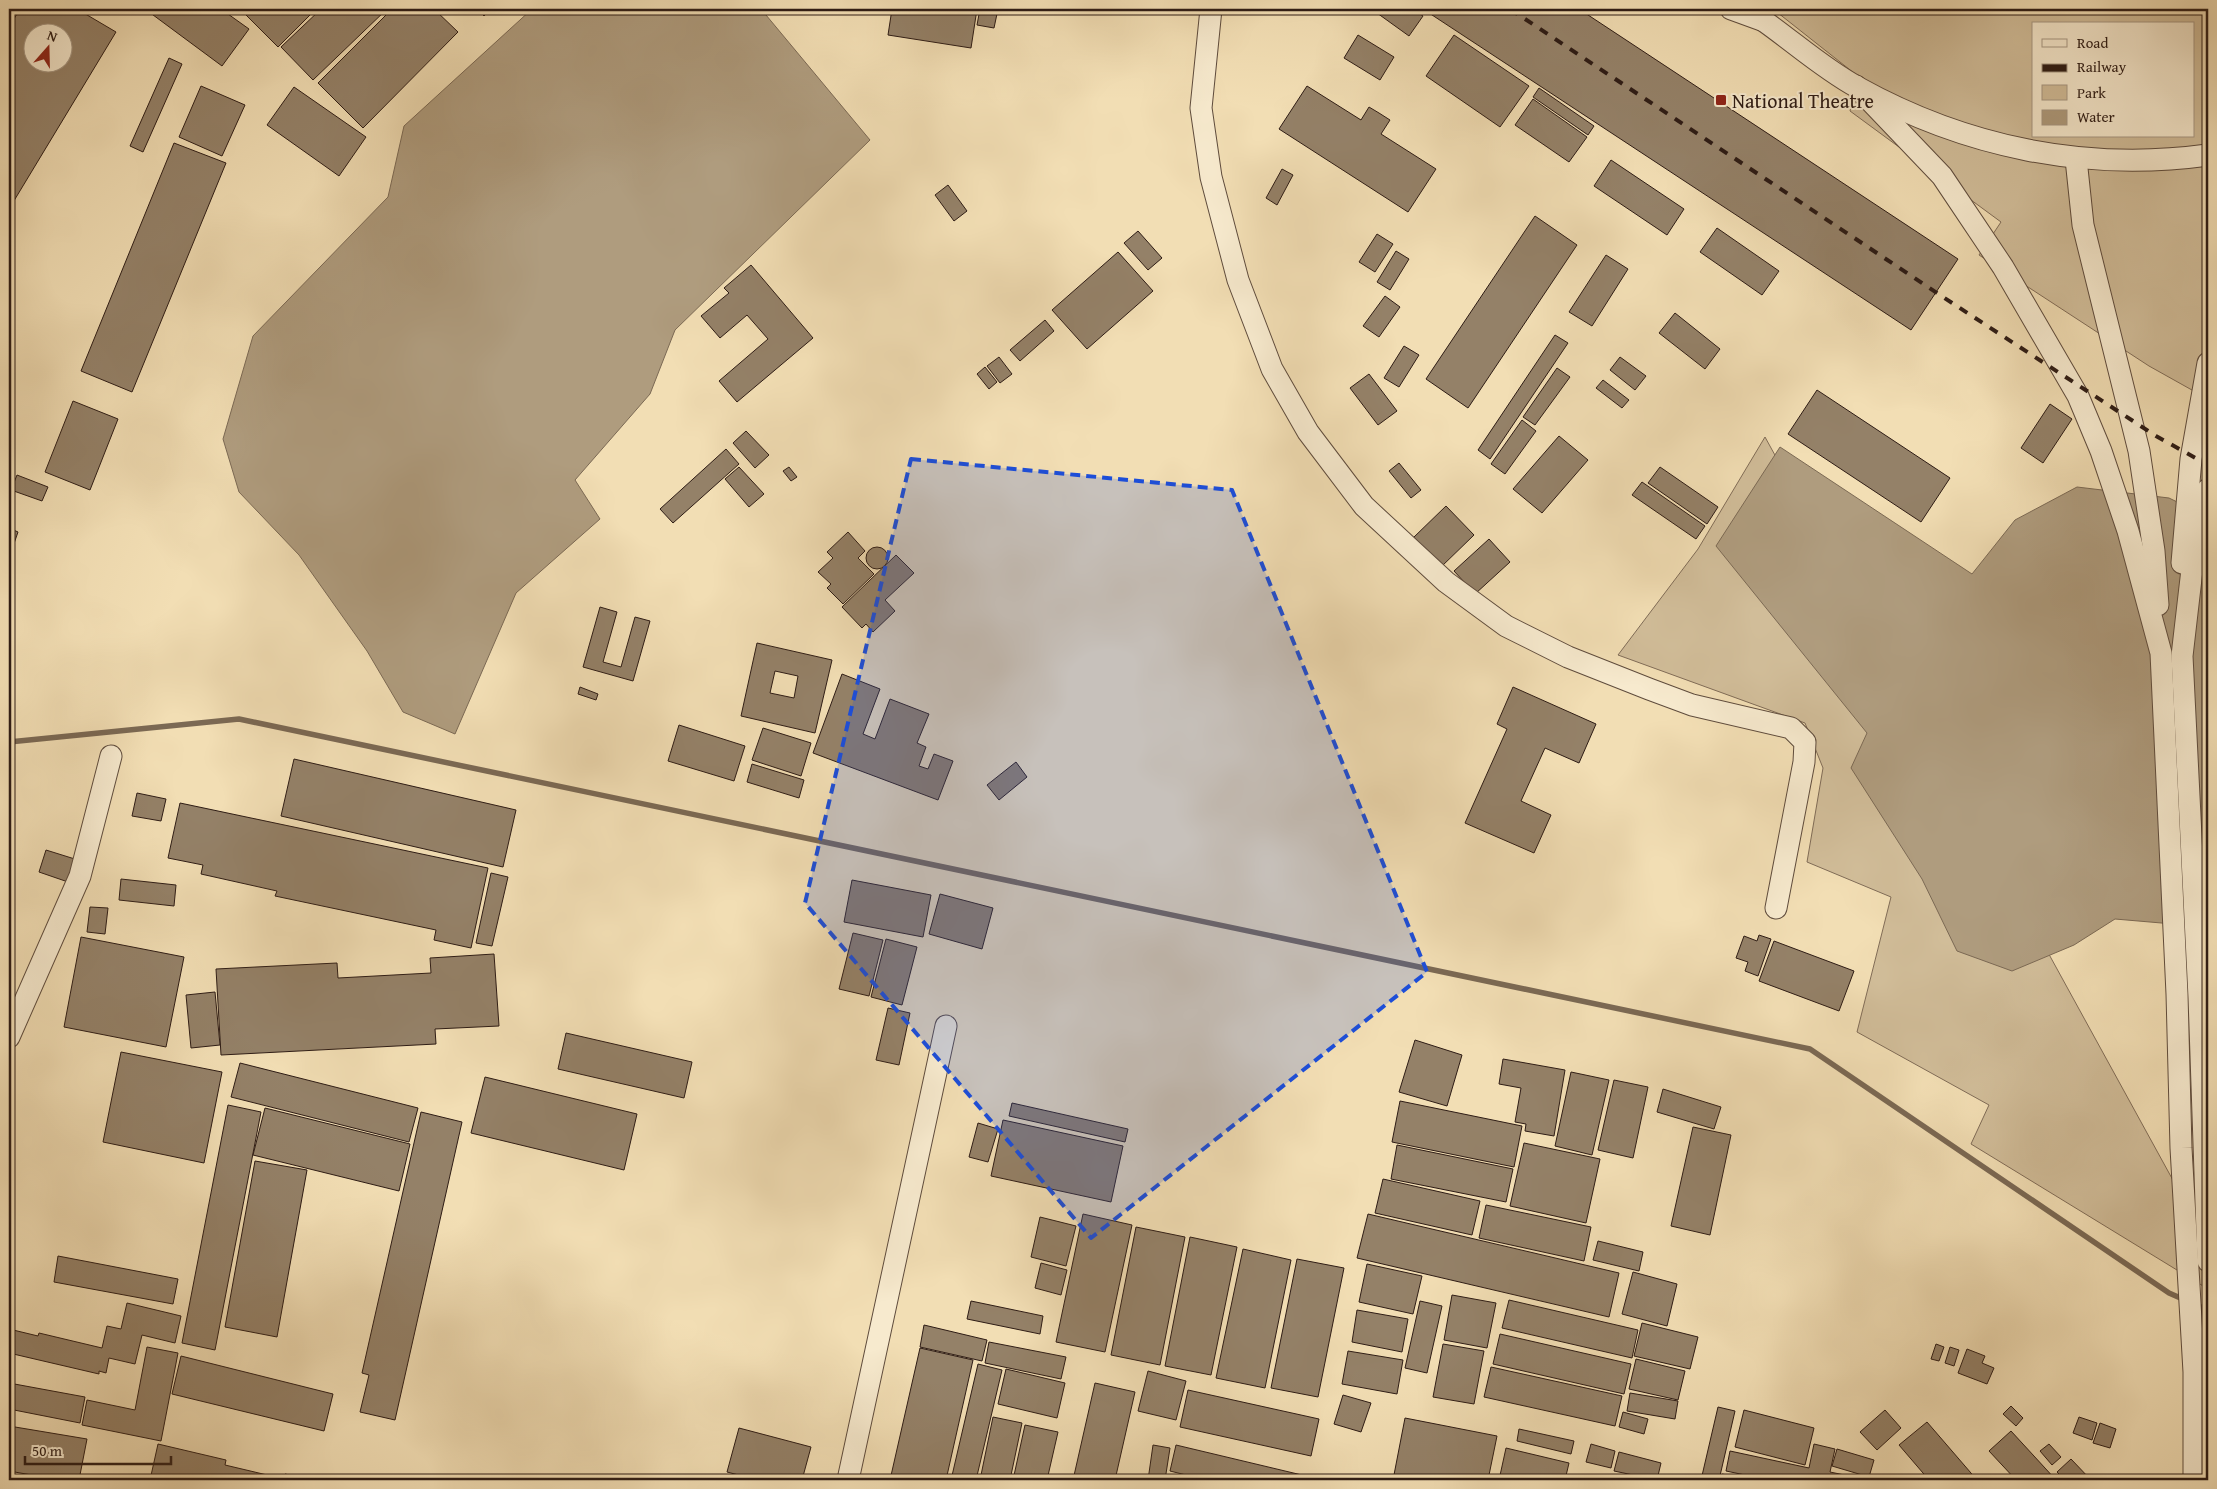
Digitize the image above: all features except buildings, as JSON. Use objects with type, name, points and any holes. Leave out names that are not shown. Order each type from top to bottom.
[{"type":"street","points":[[1211,9],[1201,108],[1211,177],[1238,280],[1269,360],[1308,432],[1364,506],[1446,582],[1506,626],[1568,656],[1648,690],[1692,705],[1791,728],[1805,742],[1804,762],[1776,908]]},
{"type":"street","points":[[1731,9],[1759,15],[1856,86],[1925,121],[1999,146],[2076,159],[2127,162],[2208,155]]},
{"type":"street","points":[[1856,86],[1942,176],[2003,267],[2078,396],[2101,451],[2128,531],[2161,653]]},
{"type":"street","points":[[2076,159],[2083,225],[2139,451],[2154,551],[2161,653],[2177,994],[2181,1148],[2194,1372],[2194,1480]]},
{"type":"street","points":[[2208,363],[2191,459],[2181,581],[2182,656],[2199,997],[2208,1261]]},
{"type":"street","points":[[2182,656],[2193,562],[2208,489]]},
{"type":"street","points":[[9,1037],[80,876],[111,756]]},
{"type":"street","points":[[848,1480],[946,1026]]},
{"type":"highlighted area","points":[[911,459],[1232,490],[1427,972],[1091,1238],[805,903]]},
{"type":"green space","points":[[1773,9],[2208,9],[2208,399],[2149,366],[1979,255],[2001,222],[1850,111],[1859,77]]},
{"type":"green space","points":[[1765,437],[2208,1244],[2208,1289],[1971,1144],[1989,1105],[1857,1032],[1891,897],[1807,862],[1823,768],[1805,723],[1618,655],[1698,549]]},
{"type":"water","points":[[532,9],[761,9],[870,140],[675,330],[650,394],[575,480],[600,519],[516,593],[455,734],[403,712],[367,651],[299,555],[239,492],[223,439],[253,336],[388,197],[404,126]]},
{"type":"water","points":[[1780,447],[1972,574],[2015,520],[2077,487],[2169,498],[2208,517],[2208,927],[2115,919],[2074,945],[2012,971],[1957,951],[1922,879],[1851,768],[1867,733],[1716,546]]},
{"type":"waterway","points":[[9,742],[239,719],[1810,1049],[2169,1293],[2185,1300]]},
{"type":"waterway","points":[[2196,1305],[2208,1310]]},
{"type":"railway","points":[[1510,9],[1943,297],[2156,436],[2208,465]]},
{"type":"place","name":"National Theatre","points":[[1721,100]]}]
